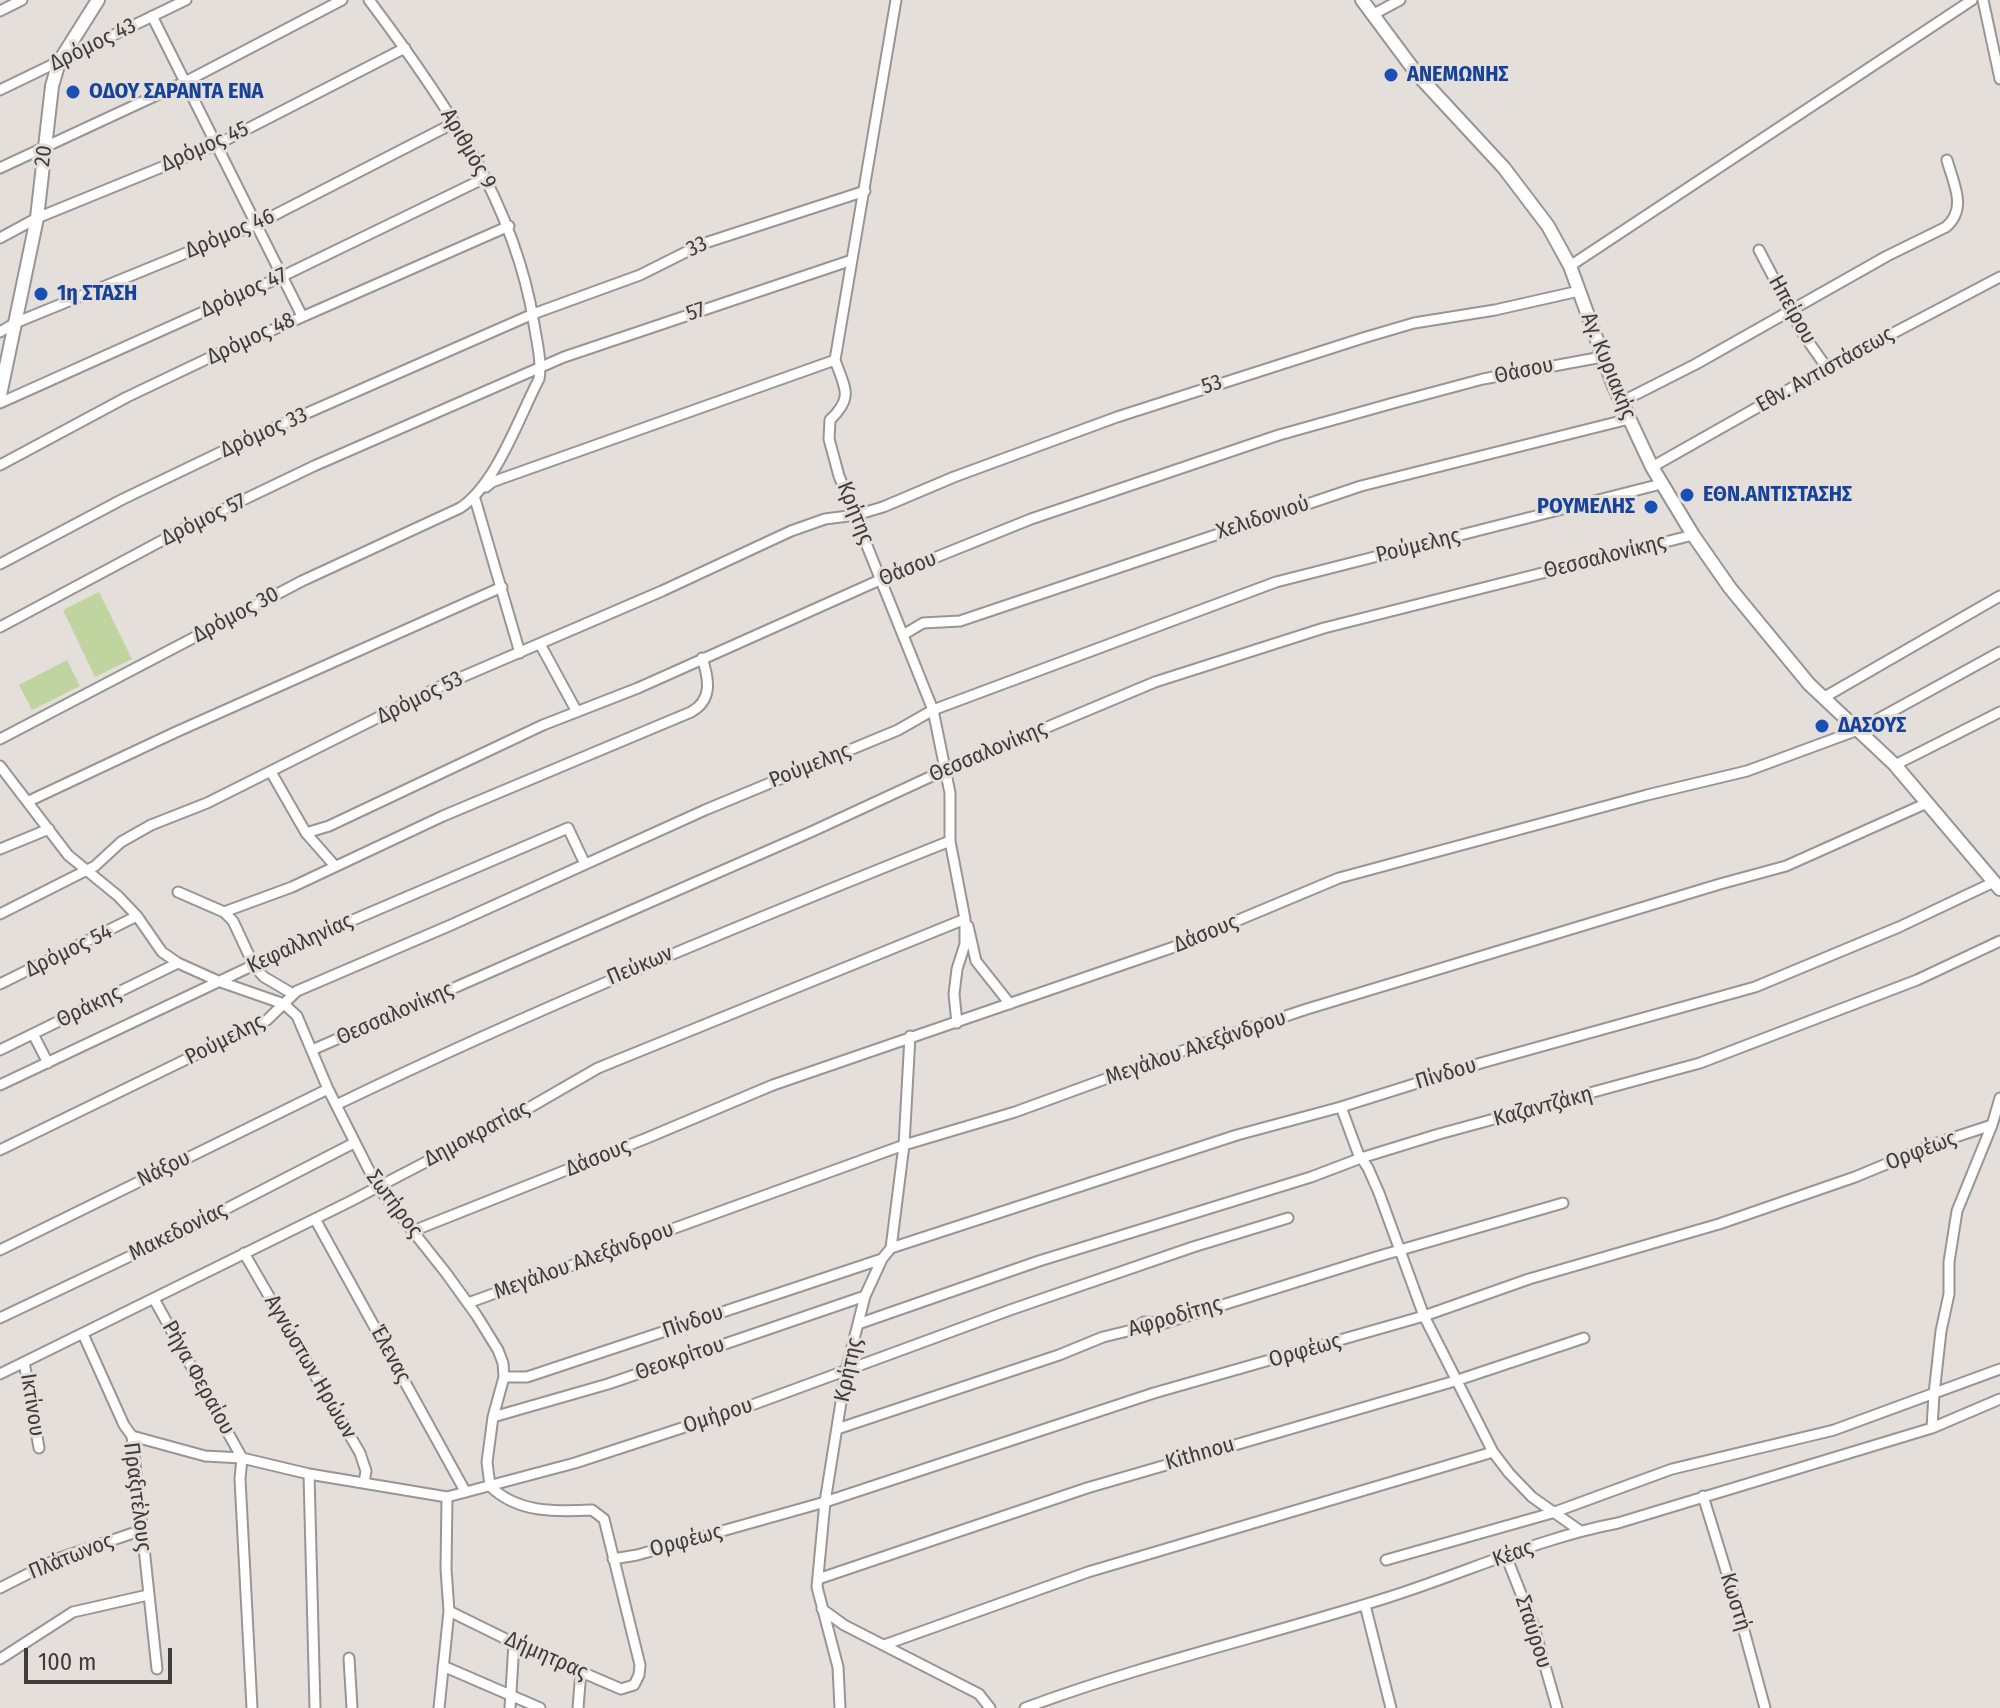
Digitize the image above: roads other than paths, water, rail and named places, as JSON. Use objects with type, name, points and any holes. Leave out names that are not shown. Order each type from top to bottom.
[{"type":"street","points":[[0,11],[22,0]]},
{"type":"street","name":"20","points":[[0,395],[37,218],[52,86],[59,62],[98,0]]},
{"type":"street","name":"Δρόμος 43","points":[[0,90],[186,0]]},
{"type":"street","points":[[0,168],[185,82],[342,0]]},
{"type":"street","name":"Αριθμός 9","points":[[369,0],[454,123],[509,226],[533,314],[541,367]]},
{"type":"street","name":"Κρήτης","points":[[896,0],[835,360],[846,393],[844,407],[830,420],[829,439],[839,476],[933,710],[950,793],[950,841],[965,919],[965,944],[957,969],[954,994],[957,1023]]},
{"type":"street","name":"Αγ. Κυριακής","points":[[1362,0],[1417,74],[1504,168],[1548,226],[1570,266],[1602,357],[1652,467],[1730,588],[1790,664],[1895,765],[1997,886]]},
{"type":"street","points":[[1372,15],[1400,0]]},
{"type":"street","points":[[1570,266],[1972,0]]},
{"type":"street","points":[[1983,0],[2000,79]]},
{"type":"street","points":[[152,16],[302,316]]},
{"type":"street","name":"Δρόμος 45","points":[[0,238],[37,218],[216,145],[405,48]]},
{"type":"street","name":"Δρόμος 46","points":[[0,332],[15,323],[257,224],[454,123]]},
{"type":"street","points":[[1621,402],[1696,364],[1953,221],[1959,204],[1947,160]]},
{"type":"street","name":"Δρόμος 47","points":[[0,403],[283,276],[485,178]]},
{"type":"street","name":"33","points":[[533,314],[640,275],[702,244],[865,191]]},
{"type":"street","name":"Δρόμος 48","points":[[0,465],[127,397],[302,316],[509,226]]},
{"type":"street","name":"Ηπείρου","points":[[1759,250],[1803,334],[1827,368]]},
{"type":"street","name":"57","points":[[413,424],[564,357],[852,260]]},
{"type":"street","name":"Εθν. Αντιστάσεως","points":[[1652,467],[1827,368],[2000,277]]},
{"type":"street","name":"53","points":[[856,515],[1117,417],[1363,338],[1414,323],[1495,310],[1579,291]]},
{"type":"street","name":"Δρόμος 33","points":[[0,564],[123,499],[248,439],[533,314]]},
{"type":"street","name":"Θάσου","points":[[306,833],[382,803],[577,712],[882,579],[1031,519],[1279,435],[1483,379],[1602,357]]},
{"type":"street","name":"Δρόμος 30","points":[[0,739],[302,581],[428,523],[477,495],[492,482],[835,360]]},
{"type":"street","points":[[520,653],[477,495],[539,379],[541,367]]},
{"type":"street","name":"Χελιδονιού","points":[[903,635],[923,623],[960,621],[1361,486],[1629,419]]},
{"type":"street","name":"Δρόμος 57","points":[[0,627],[193,524],[314,466],[413,424]]},
{"type":"street","name":"Ρούμελης","points":[[0,1150],[267,1020],[293,994],[705,810],[898,730],[933,710],[1276,582],[1661,484]]},
{"type":"street","name":"Δρόμος 53","points":[[0,914],[103,862],[121,842],[151,825],[207,803],[441,686],[662,591],[791,531],[825,519],[856,515]]},
{"type":"street","name":"Θεσσαλονίκης","points":[[312,1050],[945,770],[1155,682],[1324,628],[1693,535]]},
{"type":"street","points":[[29,801],[502,587]]},
{"type":"street","points":[[1823,698],[2000,596]]},
{"type":"street","points":[[540,644],[577,712]]},
{"type":"street","name":"Δάσους","points":[[413,1231],[773,1085],[1174,947],[1339,878],[1747,771],[1858,730],[2000,652]]},
{"type":"street","points":[[224,912],[292,887],[443,816],[700,707],[706,700],[708,687],[702,658]]},
{"type":"street","points":[[1895,765],[2000,712]]},
{"type":"street","points":[[2,771],[29,801],[68,855],[118,896],[137,916],[162,952],[178,963],[218,981],[284,1004]]},
{"type":"street","points":[[271,772],[306,833],[335,866]]},
{"type":"street","name":"Μεγάλου Αλεξάνδρου","points":[[468,1303],[904,1145],[1015,1112],[1307,1009],[1720,884],[1769,872],[1927,803]]},
{"type":"street","name":"Κεφαλληνίας","points":[[0,1085],[218,981],[568,828],[585,864]]},
{"type":"street","points":[[0,849],[49,829]]},
{"type":"street","name":"Πεύκων","points":[[336,1105],[485,1034],[695,943],[950,841]]},
{"type":"street","name":"Πίνδου","points":[[891,1248],[1237,1135],[1755,987],[1997,886]]},
{"type":"street","points":[[178,892],[224,912],[233,921],[254,966],[264,977],[293,994]]},
{"type":"street","name":"Δρόμος 54","points":[[0,984],[137,916]]},
{"type":"street","points":[[965,919],[976,961],[1010,1004]]},
{"type":"street","name":"Δημοκρατίας","points":[[0,1374],[315,1219],[520,1113],[598,1068],[965,919]]},
{"type":"street","name":"Καζαντζάκη","points":[[858,1324],[1039,1261],[1311,1177],[1361,1158],[1700,1063],[1903,986],[2000,941]]},
{"type":"street","name":"Θράκης","points":[[0,1050],[178,963]]},
{"type":"street","name":"Σωτήρος","points":[[284,1004],[297,1016],[328,1089],[377,1186],[468,1303],[498,1350],[504,1377]]},
{"type":"street","points":[[33,1034],[48,1063]]},
{"type":"street","points":[[891,1248],[904,1145],[910,1036]]},
{"type":"street","name":"Νάξου","points":[[0,1250],[328,1089]]},
{"type":"street","points":[[1932,1428],[1957,1211],[2000,1098]]},
{"type":"street","points":[[1341,1107],[1379,1193],[1424,1316],[1493,1452],[1519,1484],[1552,1513],[1579,1530]]},
{"type":"street","name":"Ορφέως","points":[[613,1559],[825,1502],[1154,1393],[1424,1316],[1529,1279],[1783,1203],[1992,1125]]},
{"type":"street","name":"Μακεδονίας","points":[[0,1318],[181,1232],[354,1143]]},
{"type":"street","name":"Αφροδίτης","points":[[837,1429],[1070,1351],[1103,1337],[1132,1330],[1144,1322],[1165,1323],[1563,1203]]},
{"type":"street","name":"Ομήρου","points":[[132,1436],[205,1456],[242,1458],[309,1474],[447,1497],[575,1463],[846,1371],[1024,1305],[1288,1218]]},
{"type":"street","name":"Έλενας","points":[[315,1219],[465,1491]]},
{"type":"street","name":"Κρήτης","points":[[840,1708],[838,1667],[821,1609],[818,1579],[825,1502],[846,1371],[865,1296],[882,1259],[891,1248]]},
{"type":"street","name":"Αγνώστων Ηρώων","points":[[244,1253],[365,1462],[364,1483]]},
{"type":"street","name":"Πίνδου","points":[[504,1377],[527,1377],[882,1259]]},
{"type":"street","name":"Θεοκρίτου","points":[[493,1417],[608,1384],[865,1296]]},
{"type":"street","name":"Ρήγα Φεραίου","points":[[154,1299],[242,1458]]},
{"type":"street","name":"Πραξιτέλους","points":[[83,1334],[124,1425],[132,1436],[157,1669]]},
{"type":"street","name":"Κithnou","points":[[818,1579],[1087,1488],[1455,1381],[1584,1338]]},
{"type":"street","name":"Ικτίνου","points":[[24,1362],[39,1448]]},
{"type":"street","points":[[1386,1560],[1552,1513],[1660,1473],[1834,1430],[2000,1369]]},
{"type":"street","points":[[504,1377],[493,1417],[487,1462],[490,1486],[510,1503],[560,1512],[592,1510],[604,1519],[613,1559]]},
{"type":"street","name":"Κέας","points":[[1025,1708],[1160,1662],[1365,1605],[1579,1530],[1618,1523],[1932,1428],[2000,1399]]},
{"type":"street","points":[[884,1645],[1088,1572],[1493,1452]]},
{"type":"street","points":[[242,1458],[240,1479],[252,1708]]},
{"type":"street","points":[[309,1474],[315,1708]]},
{"type":"street","name":"Κωστή","points":[[1703,1496],[1765,1708]]},
{"type":"street","points":[[439,1708],[449,1611],[447,1497]]},
{"type":"street","name":"Πλάτωνος","points":[[0,1588],[57,1559],[142,1530]]},
{"type":"street","name":"Σταύρου","points":[[1506,1556],[1533,1624],[1557,1708]]},
{"type":"street","name":"Δήμητρας","points":[[449,1611],[621,1689],[634,1685],[639,1675],[634,1635],[613,1559]]},
{"type":"street","points":[[0,1659],[73,1612],[148,1595]]},
{"type":"street","points":[[1365,1605],[1391,1708]]},
{"type":"street","points":[[821,1609],[844,1625],[979,1694],[990,1708]]},
{"type":"street","points":[[510,1708],[514,1643]]},
{"type":"street","points":[[349,1658],[352,1708]]},
{"type":"street","points":[[443,1666],[540,1708]]},
{"type":"street","points":[[578,1708],[581,1671]]},
{"type":"street","points":[[1058,1696],[1062,1708]]},
{"type":"place","name":"ΑΝΕΜΩΝΗΣ","points":[[1391,75]]},
{"type":"place","name":"ΟΔΟΥ ΣΑΡΑΝΤΑ ΕΝΑ","points":[[73,92]]},
{"type":"place","name":"1η ΣΤΑΣΗ","points":[[41,294]]},
{"type":"place","name":"ΕΘΝ.ΑΝΤΙΣΤΑΣΗΣ","points":[[1687,495]]},
{"type":"place","name":"ΡΟΥΜΕΛΗΣ","points":[[1651,507]]},
{"type":"place","name":"ΔΑΣΟΥΣ","points":[[1822,726]]}]
